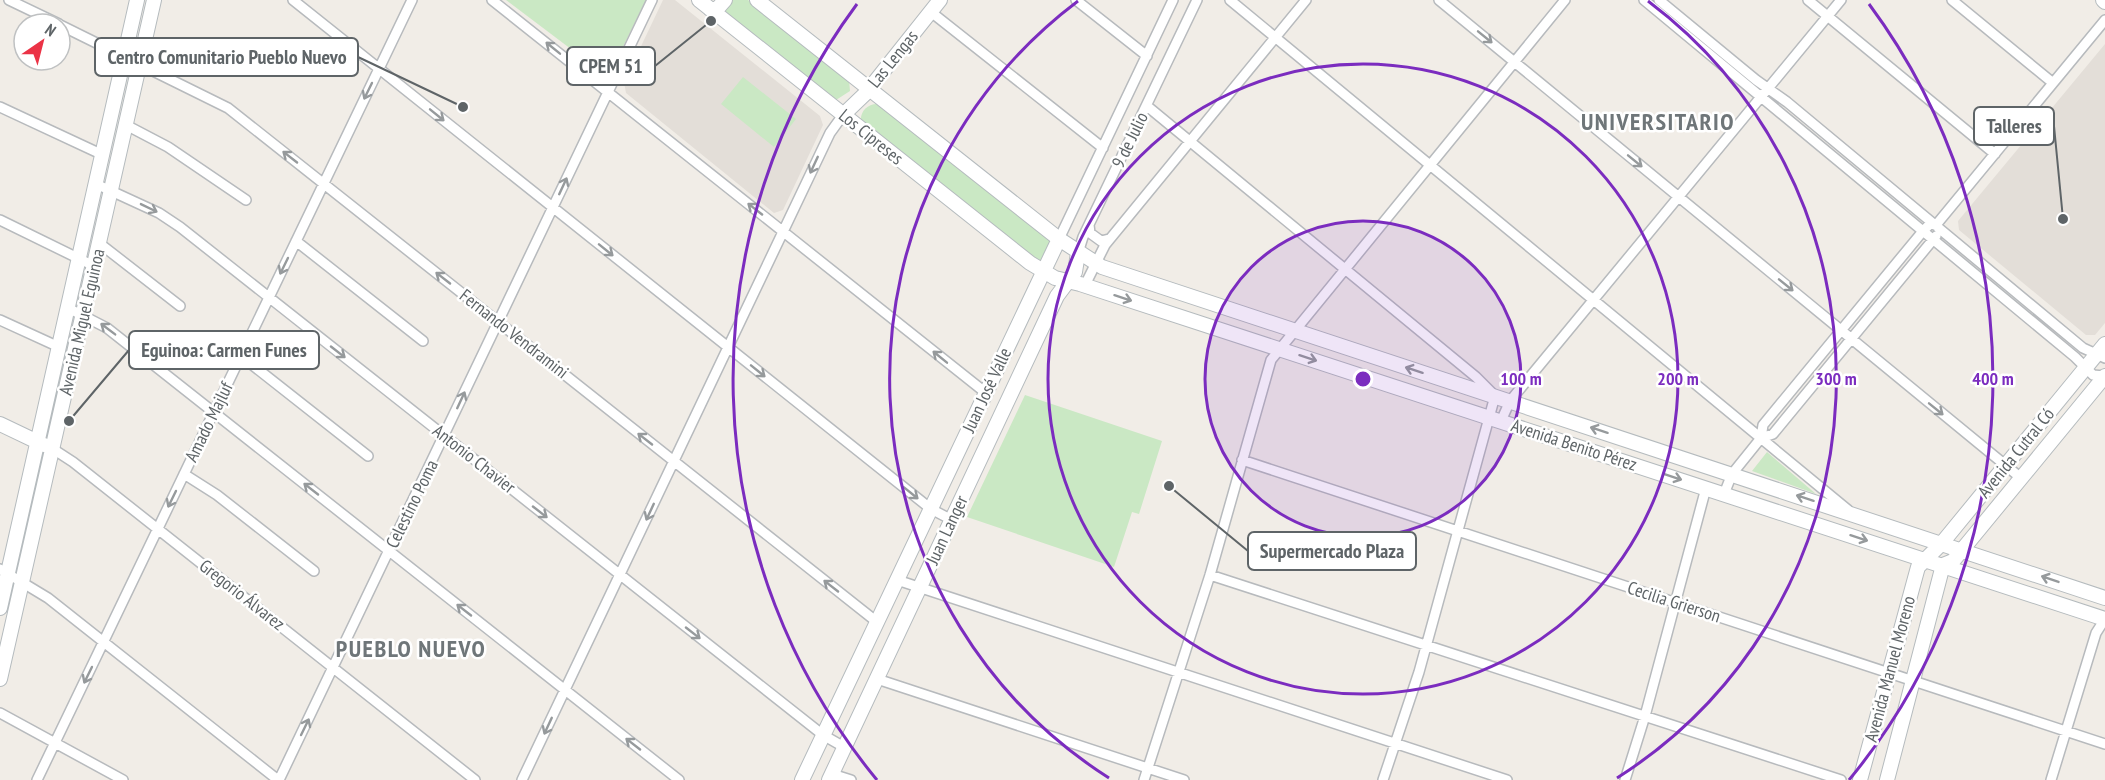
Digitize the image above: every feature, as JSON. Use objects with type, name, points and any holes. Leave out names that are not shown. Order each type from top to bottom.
[{"type":"main road","name":"Avenida Miguel Eguinoa","points":[[0,608],[4,571],[38,442],[137,0]]},
{"type":"main road","name":"Avenida Miguel Eguinoa","points":[[0,679],[154,0]]},
{"type":"main road","name":"Los Cipreses","points":[[699,0],[1044,273]]},
{"type":"main road","points":[[710,9],[717,9],[724,0]]},
{"type":"main road","name":"Los Cipreses","points":[[757,0],[1078,253]]},
{"type":"main road","name":"Las Lengas","points":[[843,115],[869,89],[940,0]]},
{"type":"main road","name":"Juan José Valle","points":[[802,780],[1059,239]]},
{"type":"main road","name":"Avenida Benito Pérez","points":[[1078,253],[1094,263],[2105,598]]},
{"type":"main road","name":"9 de Julio","points":[[1067,281],[1077,268],[1078,253]]},
{"type":"main road","name":"Avenida Benito Pérez","points":[[1044,273],[2105,619]]},
{"type":"main road","name":"Juan Langer","points":[[830,777],[1057,296],[1067,281]]},
{"type":"main road","name":"Avenida Cutral Có","points":[[1924,560],[1940,544],[2086,367],[2102,352]]},
{"type":"main road","name":"Avenida Cutral Có","points":[[1942,565],[1949,564],[1962,549],[2105,376]]},
{"type":"main road","name":"Gregorio Álvarez","points":[[0,424],[53,449]]},
{"type":"main road","points":[[1940,544],[1934,556],[1942,565]]},
{"type":"main road","name":"Avenida Manuel Moreno","points":[[1860,780],[1915,573],[1924,560]]},
{"type":"main road","name":"Avenida Manuel Moreno","points":[[1887,780],[1942,565]]},
{"type":"street","name":"Fernando Vendramini","points":[[9,0],[34,12]]},
{"type":"street","points":[[293,0],[931,509],[952,520]]},
{"type":"street","name":"Amado Majluf","points":[[37,780],[412,0]]},
{"type":"street","points":[[492,0],[986,393]]},
{"type":"street","name":"Celestino Poma","points":[[279,780],[652,0]]},
{"type":"street","points":[[1076,0],[1147,56]]},
{"type":"street","name":"Juan José Valle","points":[[1059,239],[1173,0]]},
{"type":"street","name":"9 de Julio","points":[[1078,253],[1089,224],[1197,0]]},
{"type":"street","points":[[1230,0],[1852,513]]},
{"type":"street","points":[[1085,285],[1094,263],[1109,239],[1306,0]]},
{"type":"street","points":[[1439,0],[2021,478]]},
{"type":"street","points":[[1144,780],[1210,575],[1268,366],[1294,330],[1565,0]]},
{"type":"street","points":[[1644,0],[2095,376],[2105,376]]},
{"type":"street","points":[[1659,0],[2085,349],[2102,352]]},
{"type":"street","points":[[1808,0],[1995,154]]},
{"type":"street","points":[[1495,419],[1841,0]]},
{"type":"street","points":[[1952,0],[2053,83]]},
{"type":"street","points":[[931,12],[1103,148]]},
{"type":"street","points":[[1936,225],[2105,20]]},
{"type":"street","name":"Fernando Vendramini","points":[[72,30],[222,104],[877,622]]},
{"type":"street","points":[[1147,106],[1495,396],[1495,419],[1458,531],[1426,645],[1383,780]]},
{"type":"street","points":[[0,107],[102,155]]},
{"type":"street","points":[[522,780],[831,130],[843,115]]},
{"type":"street","points":[[126,125],[175,151],[246,200]]},
{"type":"street","name":"Antonio Chavier","points":[[96,184],[173,222],[823,735],[844,747]]},
{"type":"street","points":[[0,220],[94,266]]},
{"type":"street","points":[[1089,224],[1093,236],[1101,241],[1109,239]]},
{"type":"street","points":[[1724,494],[1732,474],[1761,438],[1764,425],[1923,231],[1930,224],[1936,225]]},
{"type":"street","points":[[1761,438],[1773,434],[1933,239],[1938,231],[1936,225]]},
{"type":"street","points":[[296,241],[423,341]]},
{"type":"street","points":[[99,243],[180,306]]},
{"type":"street","points":[[68,308],[103,325],[679,780]]},
{"type":"street","points":[[0,320],[59,347]]},
{"type":"street","points":[[241,356],[368,456]]},
{"type":"street","name":"Gregorio Álvarez","points":[[53,449],[158,529],[475,780]]},
{"type":"street","name":"Cecilia Grierson","points":[[1242,460],[2105,744]]},
{"type":"street","points":[[184,474],[218,495],[314,571]]},
{"type":"street","points":[[1625,780],[1646,716],[1706,488]]},
{"type":"street","points":[[4,571],[22,581],[104,642],[279,780]]},
{"type":"street","points":[[1210,575],[1841,780]]},
{"type":"street","points":[[897,580],[1507,780]]},
{"type":"street","points":[[2051,780],[2096,633],[2105,619]]},
{"type":"street","points":[[877,679],[1184,780]]},
{"type":"street","points":[[0,713],[123,780]]},
{"type":"street","points":[[830,777],[851,780]]},
{"type":"shaded area","points":[[663,0],[675,0],[820,116],[823,125],[783,210],[774,213],[626,93],[624,82]]},
{"type":"shaded area","points":[[2105,44],[2105,323],[2095,335],[2086,335],[1959,230],[1958,221]]},
{"type":"green space","points":[[506,0],[646,0],[608,77]]},
{"type":"green space","points":[[731,0],[748,0],[849,80],[850,91],[836,100],[720,11]]},
{"type":"green space","points":[[743,77],[796,119],[774,147],[721,104]]},
{"type":"green space","points":[[877,104],[1048,238],[1050,242],[1042,261],[1038,262],[861,121],[865,109]]},
{"type":"green space","points":[[1025,395],[1162,441],[1139,514],[1132,512],[1114,567],[967,517]]},
{"type":"green space","points":[[1767,452],[1816,494],[1752,471]]},
{"type":"place","name":"CPEM 51","points":[[711,21]]},
{"type":"place","name":"Centro Comunitario Pueblo Nuevo","points":[[463,107]]},
{"type":"place","name":"Talleres","points":[[2063,219]]},
{"type":"place","name":"Eguinoa: Carmen Funes","points":[[69,421]]},
{"type":"place","name":"Supermercado Plaza","points":[[1169,486]]},
{"type":"district","name":"UNIVERSITARIO","points":[[1658,122]]},
{"type":"district","name":"PUEBLO NUEVO","points":[[411,649]]}]
